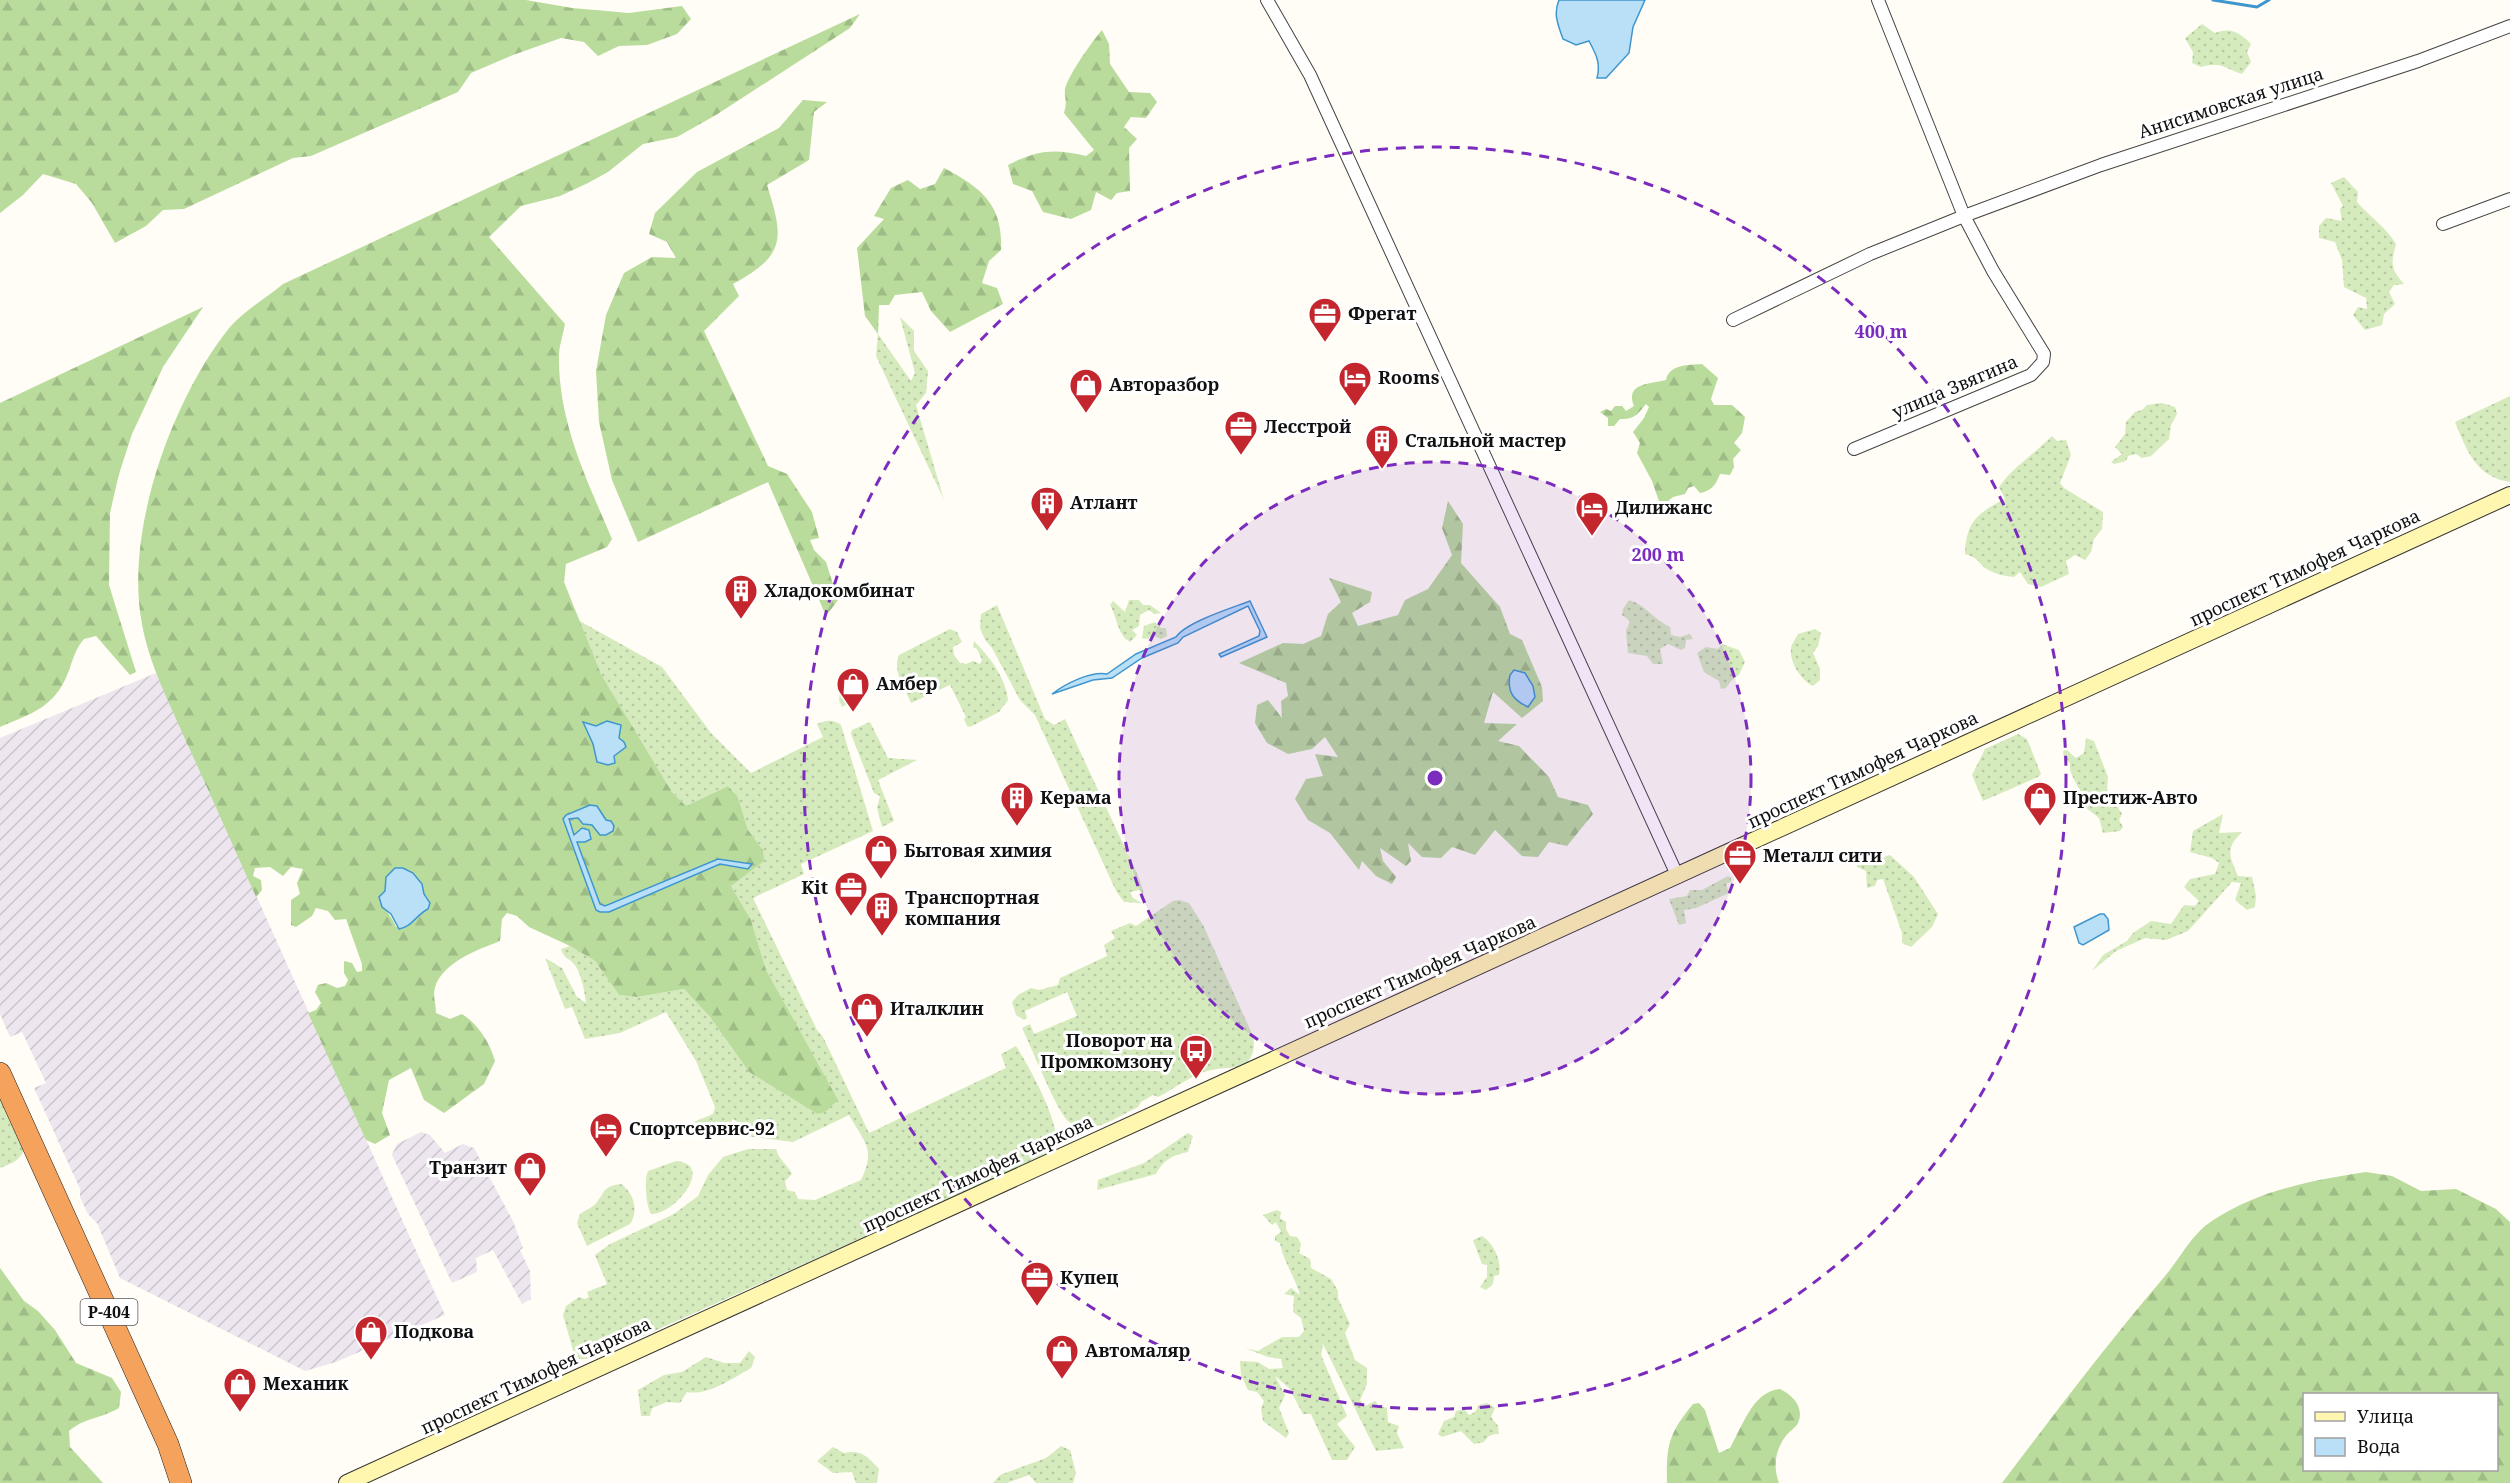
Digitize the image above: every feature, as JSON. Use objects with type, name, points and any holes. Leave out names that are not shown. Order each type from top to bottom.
[{"type":"highway","name":"Р-404","points":[[0,1073],[182,1476]]},
{"type":"main road","name":"проспект Тимофея Чаркова","points":[[347,1483],[2510,495]]},
{"type":"street","points":[[1267,0],[1310,75],[1678,877]]},
{"type":"street","points":[[1878,0],[1964,216]]},
{"type":"street","name":"Анисимовская улица","points":[[1733,320],[1859,258],[1964,216],[2101,165],[2409,65],[2510,26]]},
{"type":"street","points":[[2443,224],[2510,199]]},
{"type":"street","name":"улица Звягина","points":[[1854,449],[2031,375],[2043,362],[2044,354],[2041,346],[1993,271],[1964,216]]},
{"type":"shaded area","points":[[156,673],[445,1315],[336,1362],[305,1371],[120,1278],[97,1223],[88,1214],[80,1197],[80,1189],[34,1088],[46,1083],[22,1032],[10,1037],[0,1014],[0,738]]},
{"type":"shaded area","points":[[421,1132],[430,1135],[445,1153],[463,1144],[474,1148],[513,1221],[523,1248],[520,1250],[530,1271],[531,1299],[522,1304],[493,1250],[476,1258],[477,1272],[452,1283],[392,1155],[397,1144]]},
{"type":"green space","points":[[0,0],[526,0],[572,8],[629,13],[682,6],[691,19],[677,34],[647,45],[619,46],[598,56],[584,42],[561,38],[513,55],[471,73],[458,92],[311,156],[293,158],[184,209],[163,210],[146,226],[115,243],[92,203],[76,184],[43,174],[23,195],[0,213]]},
{"type":"green space","points":[[860,14],[850,28],[716,115],[677,137],[643,144],[608,172],[588,183],[560,196],[521,206],[489,237],[565,324],[559,356],[563,404],[576,450],[612,539],[607,547],[566,564],[564,582],[601,674],[672,792],[686,806],[728,786],[738,797],[748,830],[763,850],[764,861],[731,886],[751,920],[766,970],[838,1100],[825,1112],[817,1114],[749,1072],[710,1017],[684,989],[637,997],[619,995],[595,961],[570,946],[529,927],[517,916],[507,913],[502,919],[500,941],[450,966],[442,974],[434,993],[436,1013],[450,1019],[462,1014],[473,1023],[487,1041],[495,1061],[484,1084],[444,1113],[424,1100],[411,1068],[389,1080],[382,1113],[390,1135],[375,1144],[366,1140],[308,1013],[316,1010],[321,1003],[315,992],[318,985],[326,983],[337,988],[345,986],[348,980],[344,973],[344,961],[352,963],[357,972],[362,971],[362,964],[346,919],[335,920],[328,911],[316,908],[312,916],[296,927],[291,925],[291,900],[300,894],[297,883],[303,869],[291,867],[283,876],[270,867],[255,868],[253,876],[261,880],[262,890],[256,897],[154,668],[142,624],[138,588],[140,549],[147,509],[172,428],[189,391],[230,327],[248,310],[283,284]],"holes":[[[607,721],[617,725],[619,752],[597,762],[593,744],[583,723],[597,726]],[[590,805],[597,807],[606,820],[569,818],[574,836],[591,834],[591,839],[577,842],[599,904],[604,906],[718,859],[751,864],[748,869],[720,864],[609,912],[596,909],[566,815]],[[385,891],[424,894],[428,898],[420,913],[407,927],[396,927],[379,897]]]},
{"type":"green space","points":[[2202,24],[2215,33],[2226,30],[2234,32],[2243,36],[2251,44],[2247,52],[2251,62],[2242,74],[2218,65],[2201,67],[2192,63],[2193,52],[2185,38]]},
{"type":"green space","points":[[1102,30],[1109,44],[1110,64],[1129,92],[1150,93],[1157,102],[1146,118],[1131,117],[1124,127],[1137,139],[1129,148],[1130,191],[1117,193],[1111,200],[1096,192],[1091,210],[1071,219],[1043,212],[1032,191],[1013,184],[1008,165],[1037,153],[1055,151],[1086,156],[1094,150],[1064,113],[1065,89],[1075,68]]},
{"type":"green space","points":[[803,100],[827,102],[814,112],[809,160],[767,185],[778,232],[772,254],[750,274],[733,284],[739,296],[704,331],[768,466],[787,474],[812,512],[819,538],[810,540],[814,550],[826,562],[838,600],[826,616],[768,482],[638,542],[612,480],[599,422],[596,371],[606,315],[624,273],[652,257],[676,258],[667,242],[649,234],[655,213],[697,172],[779,128]]},
{"type":"green space","points":[[944,168],[979,191],[994,210],[1001,234],[1001,250],[989,261],[982,283],[997,288],[1003,304],[950,332],[931,311],[922,292],[895,295],[889,305],[879,305],[878,334],[865,316],[857,248],[884,219],[874,216],[891,188],[908,180],[920,189],[935,184]]},
{"type":"green space","points":[[2344,177],[2358,192],[2357,202],[2388,232],[2396,244],[2393,265],[2396,274],[2404,284],[2394,285],[2389,292],[2395,304],[2384,314],[2382,325],[2365,330],[2353,315],[2358,307],[2367,309],[2366,298],[2344,287],[2342,260],[2335,242],[2319,238],[2319,226],[2326,218],[2342,221],[2340,209],[2343,206],[2331,183]]},
{"type":"green space","points":[[203,307],[163,367],[132,434],[110,513],[109,585],[136,672],[130,675],[96,636],[84,639],[76,651],[63,685],[49,702],[32,713],[0,727],[0,403]]},
{"type":"green space","points":[[900,317],[914,331],[914,351],[928,371],[926,393],[916,405],[944,500],[876,356],[878,334],[911,381],[915,373]]},
{"type":"green space","points":[[1702,364],[1718,378],[1711,399],[1714,405],[1732,405],[1745,417],[1742,433],[1734,443],[1741,450],[1733,459],[1734,467],[1730,475],[1720,474],[1708,491],[1700,493],[1694,486],[1688,488],[1685,494],[1673,497],[1661,507],[1652,481],[1637,453],[1640,443],[1633,432],[1649,407],[1646,404],[1635,416],[1620,419],[1614,426],[1608,426],[1608,418],[1600,412],[1606,409],[1611,411],[1615,406],[1622,406],[1626,411],[1634,406],[1632,398],[1636,388],[1666,380],[1675,368]]},
{"type":"green space","points":[[2510,396],[2510,482],[2489,475],[2474,461],[2455,422]]},
{"type":"green space","points":[[2162,403],[2175,407],[2177,414],[2171,425],[2169,439],[2151,456],[2142,458],[2136,454],[2128,456],[2126,461],[2114,464],[2111,462],[2122,454],[2115,447],[2125,434],[2126,422],[2135,412],[2147,405]]},
{"type":"green space","points":[[2052,436],[2057,441],[2066,440],[2071,455],[2060,483],[2064,488],[2103,512],[2102,529],[2094,539],[2091,552],[2085,560],[2075,555],[2066,561],[2069,574],[2041,587],[2028,584],[2020,572],[2014,577],[1992,572],[1975,558],[1965,554],[1968,534],[1975,520],[1987,509],[2005,499],[1999,487],[2018,466]]},
{"type":"green space","points":[[1448,501],[1463,524],[1461,563],[1500,607],[1510,634],[1522,640],[1542,687],[1543,701],[1522,718],[1493,692],[1484,723],[1517,724],[1498,741],[1519,746],[1549,777],[1558,797],[1588,805],[1593,814],[1567,846],[1549,842],[1538,857],[1522,856],[1495,830],[1475,855],[1452,847],[1441,858],[1422,857],[1408,843],[1411,861],[1406,866],[1380,848],[1383,861],[1396,877],[1392,884],[1376,876],[1362,861],[1359,870],[1330,833],[1308,820],[1295,799],[1306,779],[1323,776],[1315,754],[1338,757],[1325,737],[1312,749],[1288,754],[1267,743],[1255,723],[1257,705],[1268,700],[1282,718],[1281,701],[1288,696],[1286,683],[1239,663],[1283,643],[1303,644],[1321,636],[1328,614],[1341,602],[1329,578],[1372,592],[1370,602],[1352,613],[1358,626],[1398,615],[1405,600],[1428,589],[1452,555],[1442,528]]},
{"type":"green space","points":[[1129,600],[1139,600],[1143,605],[1150,605],[1161,613],[1154,614],[1149,610],[1140,615],[1139,626],[1132,630],[1137,635],[1130,642],[1122,635],[1110,605],[1113,601],[1125,612]]},
{"type":"green space","points":[[1629,600],[1640,605],[1670,627],[1671,635],[1680,637],[1690,634],[1693,639],[1686,640],[1685,648],[1681,650],[1668,644],[1660,649],[1663,664],[1653,664],[1647,656],[1628,653],[1626,631],[1630,621],[1622,615]]},
{"type":"green space","points":[[997,605],[1045,719],[1054,725],[1065,719],[1139,878],[1144,894],[1139,890],[1130,892],[1133,898],[1142,903],[1124,902],[1116,891],[1035,715],[1020,700],[992,648],[985,640],[980,628],[981,614]]},
{"type":"green space","points":[[578,620],[662,667],[711,733],[751,773],[823,737],[817,724],[829,721],[841,725],[873,831],[801,864],[804,874],[753,898],[869,1133],[1006,1068],[1001,1054],[1016,1046],[1043,1095],[1056,1136],[1052,1149],[1031,1162],[592,1359],[580,1359],[574,1354],[563,1315],[566,1306],[579,1297],[585,1299],[589,1297],[587,1292],[607,1284],[595,1255],[610,1244],[674,1214],[698,1196],[708,1175],[723,1157],[748,1149],[776,1149],[792,1174],[785,1181],[787,1190],[795,1192],[798,1199],[815,1200],[861,1180],[868,1161],[868,1153],[864,1140],[849,1115],[793,1142],[746,1136],[741,1124],[733,1119],[726,1130],[713,1133],[694,1122],[713,1114],[715,1107],[696,1061],[666,1012],[620,1033],[585,1039],[572,1007],[565,1009],[545,958],[562,968],[577,997],[586,1003],[579,972],[561,949],[570,946],[595,961],[619,995],[637,997],[684,989],[710,1017],[749,1072],[817,1114],[766,970],[751,920],[731,886],[763,850],[748,830],[738,797],[728,786],[686,806],[672,792],[601,674]]},
{"type":"green space","points":[[1155,622],[1161,628],[1166,628],[1167,636],[1161,639],[1152,635],[1148,639],[1142,638],[1144,626]]},
{"type":"green space","points":[[950,629],[957,632],[962,642],[953,647],[954,655],[960,663],[966,664],[973,661],[980,664],[982,660],[977,649],[973,647],[974,641],[996,668],[1007,692],[1008,700],[999,712],[970,727],[967,726],[964,719],[966,717],[950,685],[911,703],[898,673],[899,655]]},
{"type":"green space","points":[[1815,629],[1821,633],[1818,646],[1813,653],[1820,669],[1820,680],[1813,686],[1804,680],[1797,670],[1792,659],[1791,648],[1798,634]]},
{"type":"green space","points":[[1722,644],[1739,650],[1745,662],[1739,675],[1726,688],[1721,689],[1719,681],[1704,672],[1697,653],[1706,647],[1718,649]]},
{"type":"green space","points":[[851,677],[860,697],[842,707],[839,700],[841,686]]},
{"type":"green space","points":[[870,722],[888,758],[917,760],[878,780],[894,821],[882,827],[877,808],[880,796],[874,793],[851,734],[852,730]]},
{"type":"green space","points":[[2018,734],[2027,739],[2041,774],[1983,801],[1972,775],[1985,749]]},
{"type":"green space","points":[[2086,738],[2094,741],[2108,777],[2107,789],[2122,814],[2119,820],[2123,827],[2120,831],[2103,833],[2099,818],[2081,804],[2081,797],[2071,772],[2070,763],[2064,759],[2063,751],[2067,750],[2076,758],[2084,753]]},
{"type":"green space","points":[[2223,814],[2219,833],[2242,832],[2233,843],[2230,852],[2238,876],[2252,877],[2256,896],[2255,907],[2247,910],[2235,900],[2241,883],[2232,882],[2188,931],[2166,940],[2145,938],[2116,951],[2092,971],[2103,955],[2127,941],[2133,933],[2151,921],[2171,924],[2184,905],[2195,906],[2199,901],[2184,887],[2190,879],[2215,874],[2219,863],[2212,858],[2190,852],[2193,831]]},
{"type":"green space","points":[[1857,854],[1873,854],[1879,859],[1890,855],[1914,877],[1938,914],[1932,927],[1911,947],[1902,943],[1902,933],[1883,879],[1877,880],[1875,886],[1867,888],[1866,871],[1857,867]]},
{"type":"green space","points":[[1728,876],[1731,878],[1731,882],[1726,884],[1729,893],[1696,908],[1684,910],[1686,923],[1679,925],[1669,899],[1687,896],[1690,890],[1702,890]]},
{"type":"green space","points":[[1173,901],[1189,903],[1203,925],[1253,1036],[1252,1054],[1246,1064],[1198,1074],[1158,1097],[1153,1095],[1141,1102],[1138,1107],[1106,1123],[1086,1128],[1074,1125],[1068,1121],[1057,1104],[1022,1028],[1030,1024],[1034,1034],[1077,1016],[1067,992],[1025,1011],[1027,1018],[1024,1020],[1016,1015],[1012,1002],[1018,995],[1031,988],[1039,990],[1058,985],[1060,978],[1107,956],[1104,945],[1115,938],[1111,931],[1130,923],[1136,926]]},
{"type":"green space","points":[[0,1098],[24,1150],[17,1159],[0,1168]]},
{"type":"green space","points":[[1188,1133],[1193,1136],[1188,1152],[1169,1159],[1156,1174],[1097,1190],[1098,1180],[1144,1163]]},
{"type":"green space","points":[[676,1161],[687,1164],[692,1171],[692,1179],[680,1198],[670,1207],[651,1214],[646,1193],[648,1171]]},
{"type":"green space","points":[[2366,1172],[2392,1176],[2421,1191],[2456,1189],[2496,1209],[2510,1222],[2510,1483],[2002,1483],[2102,1352],[2200,1231],[2232,1209],[2269,1193]]},
{"type":"green space","points":[[621,1184],[629,1192],[634,1202],[633,1219],[630,1224],[587,1246],[577,1223],[580,1214],[596,1204],[608,1187]]},
{"type":"green space","points":[[1277,1210],[1281,1212],[1280,1218],[1286,1222],[1286,1229],[1290,1236],[1297,1237],[1301,1244],[1299,1253],[1310,1259],[1311,1268],[1331,1279],[1338,1291],[1338,1298],[1350,1324],[1345,1333],[1355,1360],[1367,1368],[1367,1384],[1360,1400],[1365,1406],[1375,1401],[1379,1406],[1387,1408],[1388,1422],[1399,1426],[1397,1433],[1404,1448],[1376,1451],[1323,1344],[1321,1355],[1347,1416],[1337,1424],[1355,1447],[1347,1460],[1332,1460],[1311,1414],[1303,1414],[1289,1388],[1275,1376],[1285,1395],[1279,1408],[1289,1433],[1286,1438],[1263,1421],[1261,1409],[1264,1401],[1257,1392],[1248,1390],[1241,1375],[1240,1361],[1258,1362],[1269,1369],[1283,1368],[1281,1359],[1268,1357],[1245,1348],[1258,1351],[1282,1337],[1299,1337],[1304,1331],[1301,1318],[1293,1312],[1294,1296],[1284,1294],[1291,1288],[1300,1295],[1280,1243],[1275,1241],[1275,1236],[1281,1232],[1276,1222],[1272,1225],[1263,1215]]},
{"type":"green space","points":[[1482,1236],[1493,1248],[1500,1270],[1499,1275],[1494,1276],[1493,1284],[1486,1290],[1480,1287],[1487,1277],[1487,1265],[1482,1264],[1473,1240]]},
{"type":"green space","points":[[0,1268],[24,1301],[38,1311],[55,1330],[76,1363],[112,1378],[121,1392],[119,1408],[81,1423],[69,1431],[70,1447],[103,1483],[0,1483]]},
{"type":"green space","points":[[749,1351],[755,1357],[751,1368],[712,1389],[695,1393],[687,1392],[680,1403],[667,1402],[652,1408],[650,1416],[641,1416],[638,1390],[664,1375],[682,1372],[706,1357],[724,1363],[740,1363]]},
{"type":"green space","points":[[1780,1389],[1796,1402],[1800,1417],[1796,1427],[1785,1437],[1777,1453],[1776,1471],[1779,1483],[1667,1483],[1668,1449],[1679,1423],[1693,1404],[1699,1403],[1705,1410],[1719,1453],[1730,1448],[1755,1403],[1762,1396]]},
{"type":"green space","points":[[1487,1403],[1495,1408],[1491,1417],[1498,1426],[1499,1434],[1490,1435],[1484,1442],[1474,1444],[1461,1431],[1442,1437],[1438,1434],[1444,1421],[1454,1417],[1456,1411],[1464,1409],[1469,1415],[1475,1412],[1479,1405]]},
{"type":"green space","points":[[1061,1446],[1070,1450],[1076,1473],[1073,1483],[1036,1483],[1029,1475],[1007,1483],[993,1483],[1000,1475],[1046,1458]]},
{"type":"green space","points":[[833,1447],[844,1453],[860,1453],[868,1458],[879,1469],[877,1483],[856,1483],[852,1472],[833,1473],[817,1461]]},
{"type":"water","points":[[1559,0],[1645,0],[1633,27],[1629,53],[1606,78],[1597,78],[1598,63],[1589,41],[1576,45],[1563,39],[1556,15]]},
{"type":"water","points":[[1250,601],[1267,637],[1221,657],[1219,654],[1259,636],[1260,631],[1248,606],[1183,637],[1178,643],[1142,658],[1112,678],[1093,680],[1052,694],[1086,676],[1107,674],[1136,654],[1176,637],[1189,626]]},
{"type":"water","points":[[1514,670],[1525,673],[1533,686],[1535,697],[1528,707],[1518,701],[1510,691],[1510,675]]},
{"type":"water","points":[[607,721],[621,725],[619,738],[626,747],[614,756],[615,763],[608,765],[597,762],[593,744],[583,722],[596,726]]},
{"type":"water","points":[[590,805],[597,806],[606,820],[611,821],[614,826],[613,831],[600,835],[592,825],[583,824],[578,818],[569,819],[574,835],[582,828],[589,830],[591,839],[577,842],[600,904],[605,906],[718,859],[752,864],[748,869],[720,864],[609,912],[600,912],[596,910],[563,819],[566,815]]},
{"type":"water","points":[[395,868],[403,868],[413,873],[422,884],[424,894],[430,903],[428,909],[407,926],[399,929],[391,914],[382,907],[379,897],[385,891],[386,877]]},
{"type":"water","points":[[2104,914],[2108,919],[2109,930],[2083,945],[2079,943],[2074,927]]},
{"type":"waterway","points":[[2213,0],[2257,7],[2269,0]]},
{"type":"place","name":"Фрегат","points":[[1325,343]]},
{"type":"place","name":"Rooms","points":[[1355,407]]},
{"type":"place","name":"Авторазбор","points":[[1086,414]]},
{"type":"place","name":"Лесстрой","points":[[1241,456]]},
{"type":"place","name":"Стальной мастер","points":[[1382,470]]},
{"type":"place","name":"Атлант","points":[[1047,532]]},
{"type":"place","name":"Дилижанс","points":[[1592,537]]},
{"type":"place","name":"Хладокомбинат","points":[[741,620]]},
{"type":"place","name":"Амбер","points":[[853,713]]},
{"type":"place","name":"Керама","points":[[1017,827]]},
{"type":"place","name":"Престиж-Авто","points":[[2040,827]]},
{"type":"place","name":"Бытовая химия","points":[[881,880]]},
{"type":"place","name":"Металл сити","points":[[1740,885]]},
{"type":"place","name":"Kit","points":[[851,917]]},
{"type":"place","name":"Транспортная компания","points":[[882,937]]},
{"type":"place","name":"Италклин","points":[[867,1038]]},
{"type":"place","name":"Поворот на Промкомзону","points":[[1196,1080]]},
{"type":"place","name":"Спортсервис-92","points":[[606,1158]]},
{"type":"place","name":"Транзит","points":[[530,1197]]},
{"type":"place","name":"Купец","points":[[1037,1307]]},
{"type":"place","name":"Подкова","points":[[371,1361]]},
{"type":"place","name":"Автомаляр","points":[[1062,1380]]},
{"type":"place","name":"Механик","points":[[240,1413]]}]
